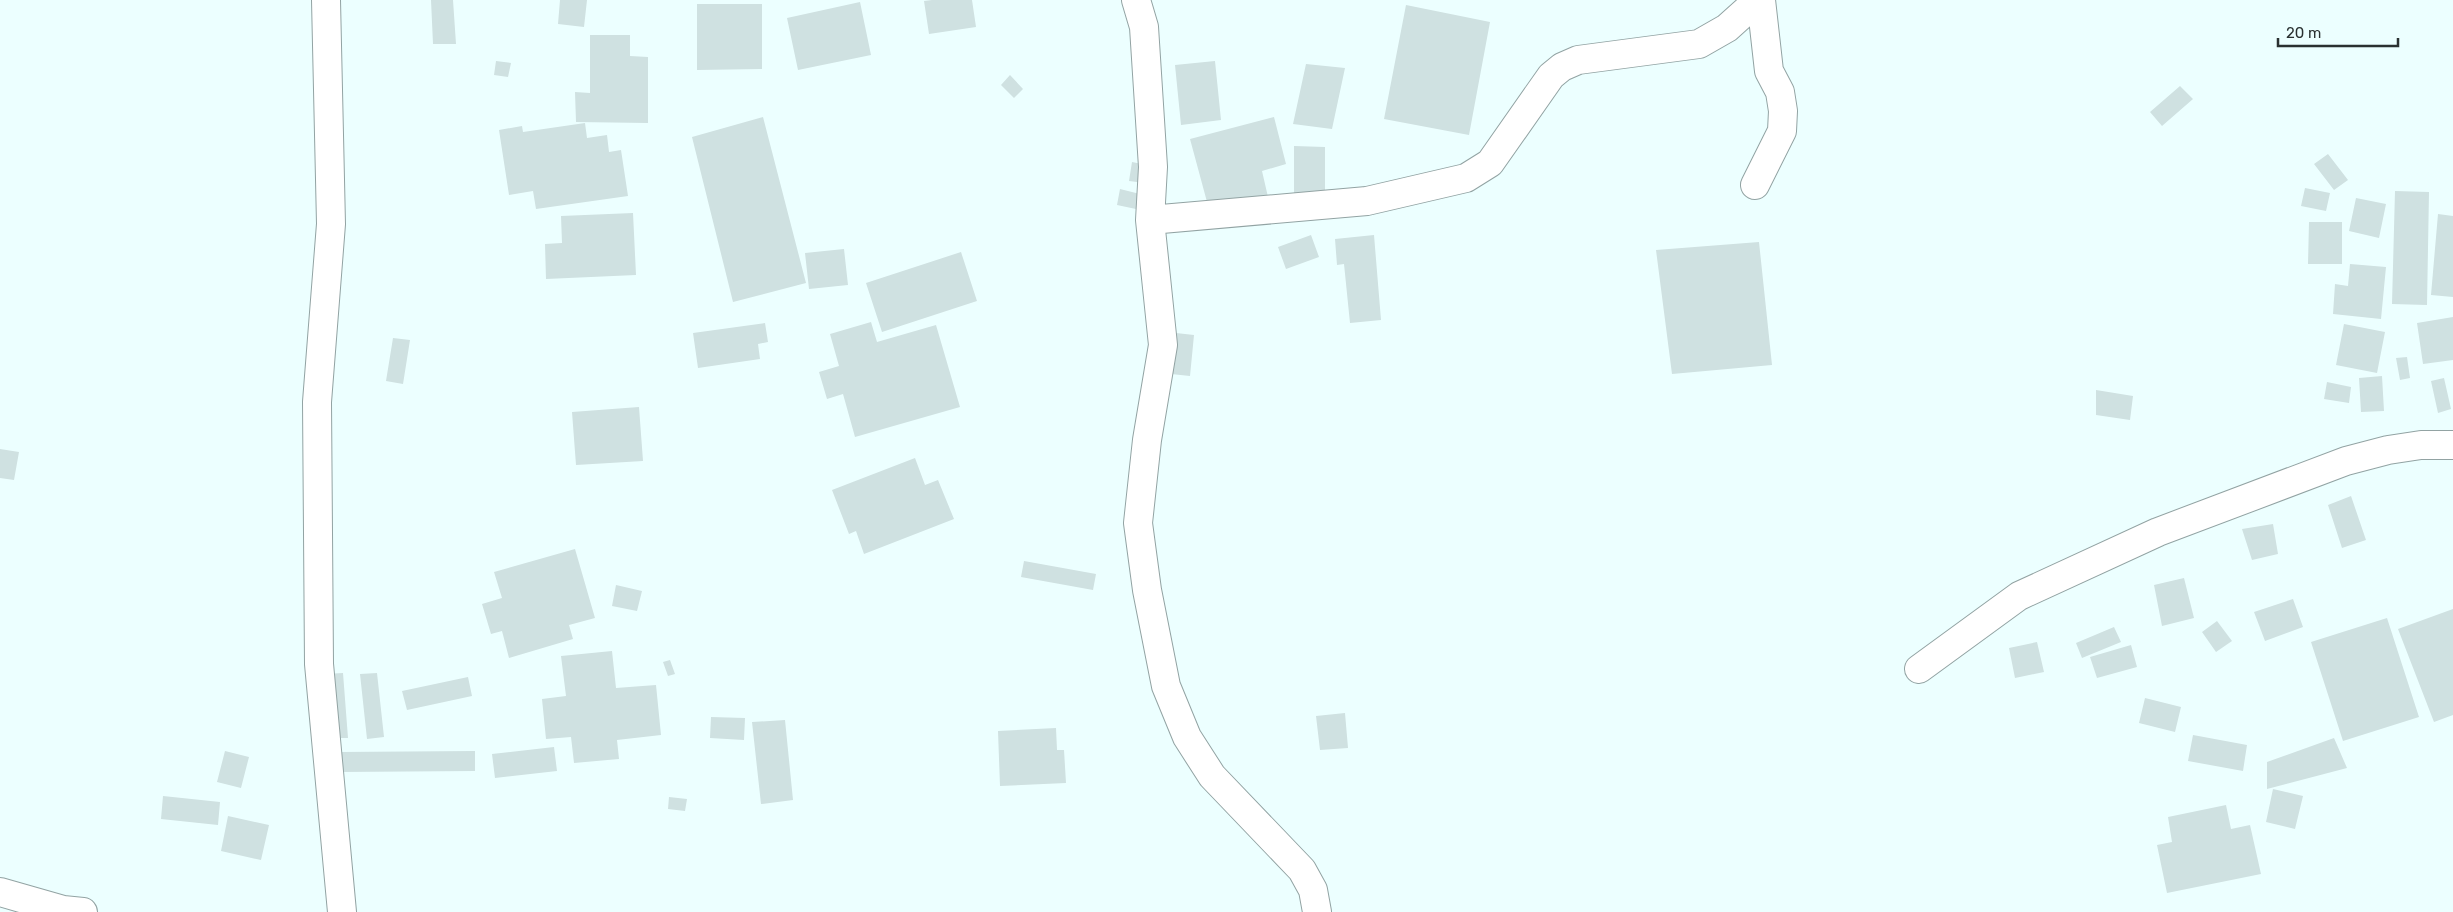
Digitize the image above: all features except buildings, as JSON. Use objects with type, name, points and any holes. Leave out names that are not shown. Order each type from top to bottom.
[{"type":"street","points":[[326,0],[331,224],[317,402],[318,664],[337,911]]},
{"type":"street","points":[[1136,0],[1144,27],[1153,168],[1150,220],[1163,346],[1147,440],[1138,523],[1166,686],[1187,737],[1207,768],[1302,870],[1313,890],[1317,912]]},
{"type":"street","points":[[1150,220],[1367,201],[1466,178],[1490,163],[1551,76],[1562,67],[1578,60],[1699,44],[1727,28],[1759,0]]},
{"type":"street","points":[[1755,185],[1782,130],[1783,111],[1780,92],[1769,71],[1759,0]]},
{"type":"street","points":[[1919,669],[2019,596],[2158,532],[2346,461],[2396,448],[2420,445],[2453,445]]},
{"type":"street","points":[[0,892],[62,910],[83,912]]}]
